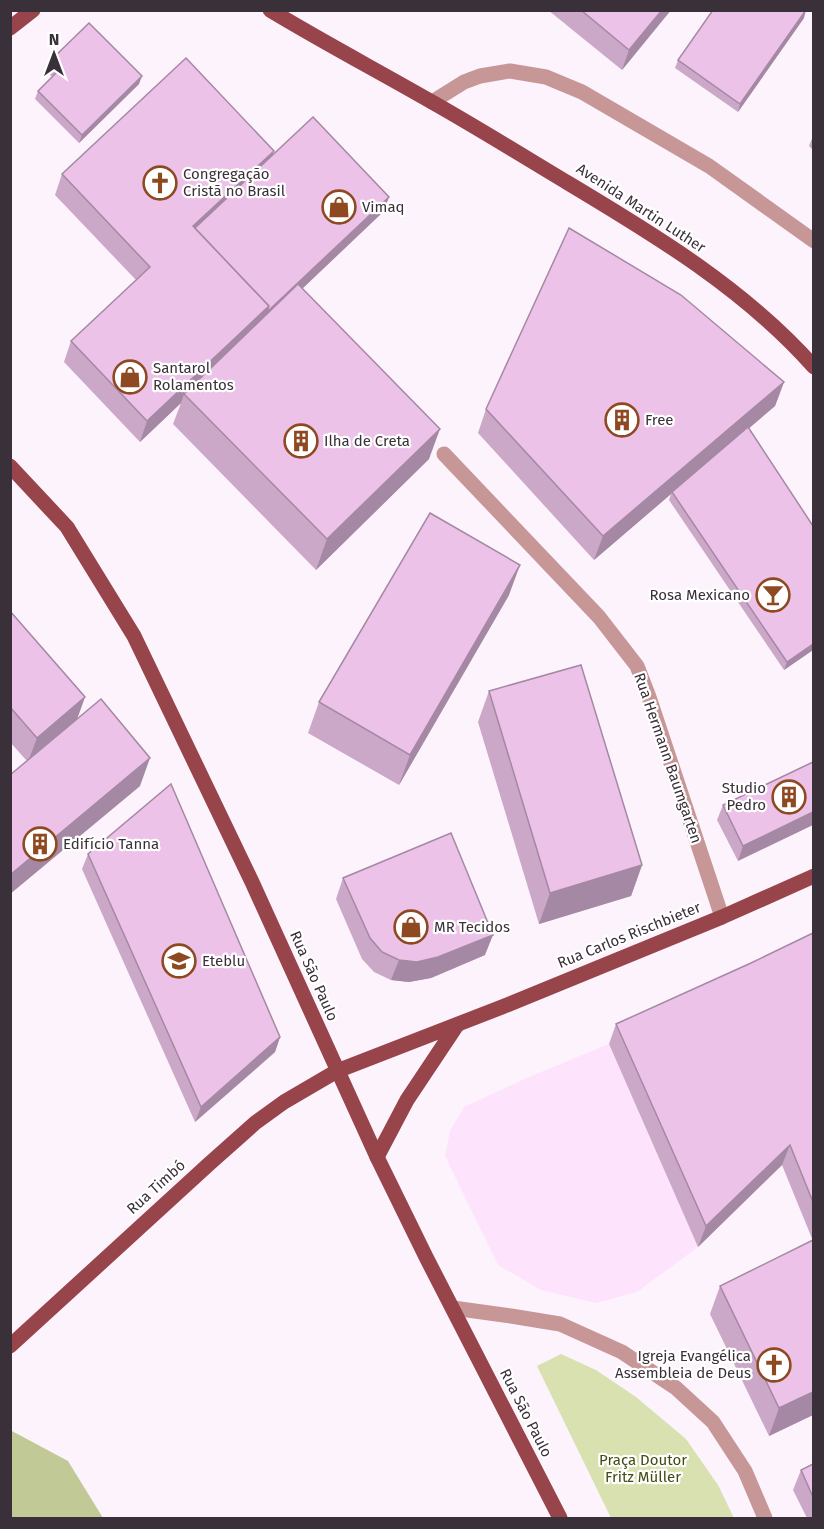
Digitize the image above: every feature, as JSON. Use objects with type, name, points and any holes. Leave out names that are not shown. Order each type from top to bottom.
[{"type":"main road","points":[[10,28],[33,10]]},
{"type":"main road","name":"Avenida Martin Luther","points":[[270,10],[432,102],[677,251],[745,300],[813,367]]},
{"type":"main road","name":"Rua São Paulo","points":[[10,466],[67,527],[134,636],[252,882],[377,1157],[560,1518]]},
{"type":"main road","name":"Rua Carlos Rischbieter","points":[[337,1071],[457,1025],[722,917],[813,876]]},
{"type":"main road","points":[[377,1157],[407,1100],[457,1025]]},
{"type":"main road","name":"Rua Timbó","points":[[10,1346],[255,1123],[284,1102],[337,1071]]},
{"type":"street","points":[[432,102],[464,82],[480,76],[510,71],[546,77],[582,92],[709,166],[813,242]]},
{"type":"street","name":"Rua Hermann Baumgarten","points":[[444,454],[599,617],[637,666],[722,917]]},
{"type":"street","points":[[453,1308],[560,1324],[622,1352],[676,1388],[713,1422],[745,1471],[765,1518]]},
{"type":"shaded area","points":[[609,1044],[698,1247],[637,1292],[596,1303],[541,1290],[498,1265],[445,1156],[450,1131],[464,1107]]},
{"type":"green space","name":"Praça Doutor Fritz Müller","points":[[561,1354],[596,1370],[636,1397],[686,1439],[718,1485],[734,1518],[611,1518],[537,1366]]},
{"type":"green space","points":[[10,1430],[68,1461],[103,1518],[11,1518]]},
{"type":"building","points":[[581,10],[662,10],[629,50]]},
{"type":"building","points":[[713,10],[806,10],[740,104],[678,60]]},
{"type":"building","points":[[89,23],[142,76],[82,135],[38,91],[58,71],[49,62]]},
{"type":"building","points":[[186,58],[274,151],[193,226],[269,306],[147,421],[71,341],[150,267],[62,174]]},
{"type":"building","points":[[313,117],[389,197],[267,312],[269,306],[195,228]]},
{"type":"building","name":"Free","points":[[569,228],[681,295],[784,382],[603,536],[486,409]]},
{"type":"building","name":"Ilha de Creta","points":[[298,284],[440,429],[327,539],[184,394]]},
{"type":"building","name":"Rosa Mexicano","points":[[748,427],[813,526],[813,644],[787,662],[672,492]]},
{"type":"building","points":[[430,513],[520,565],[410,755],[319,702]]},
{"type":"building","points":[[10,611],[85,697],[37,738],[10,707]]},
{"type":"building","points":[[581,665],[642,865],[550,893],[489,691]]},
{"type":"building","name":"Edifício Tanna","points":[[101,699],[150,758],[10,875],[10,775]]},
{"type":"building","name":"Studio Pedro","points":[[813,762],[813,812],[743,846],[723,805]]},
{"type":"building","name":"Eteblu","points":[[171,784],[280,1037],[201,1107],[88,854]]},
{"type":"building","name":"MR Tecidos","points":[[451,833],[493,935],[438,957],[417,962],[399,960],[382,952],[370,938],[343,878]]},
{"type":"building","points":[[813,933],[813,1202],[790,1145],[706,1226],[616,1024]]},
{"type":"building","name":"Igreja Evangélica Assembleia de Deus","points":[[813,1240],[813,1392],[779,1408],[720,1286]]},
{"type":"building","points":[[813,1464],[813,1497],[801,1470]]},
{"type":"place","name":"Congregação Cristã no Brasil","points":[[160,183]]},
{"type":"place","name":"Vimaq","points":[[339,207]]},
{"type":"place","name":"Santarol Rolamentos","points":[[130,377]]},
{"type":"place","name":"Free","points":[[622,420]]},
{"type":"place","name":"Ilha de Creta","points":[[301,441]]},
{"type":"place","name":"Rosa Mexicano","points":[[773,595]]},
{"type":"place","name":"Studio Pedro","points":[[789,797]]},
{"type":"place","name":"Edifício Tanna","points":[[40,844]]},
{"type":"place","name":"MR Tecidos","points":[[411,927]]},
{"type":"place","name":"Eteblu","points":[[179,961]]},
{"type":"place","name":"Igreja Evangélica Assembleia de Deus","points":[[774,1365]]}]
